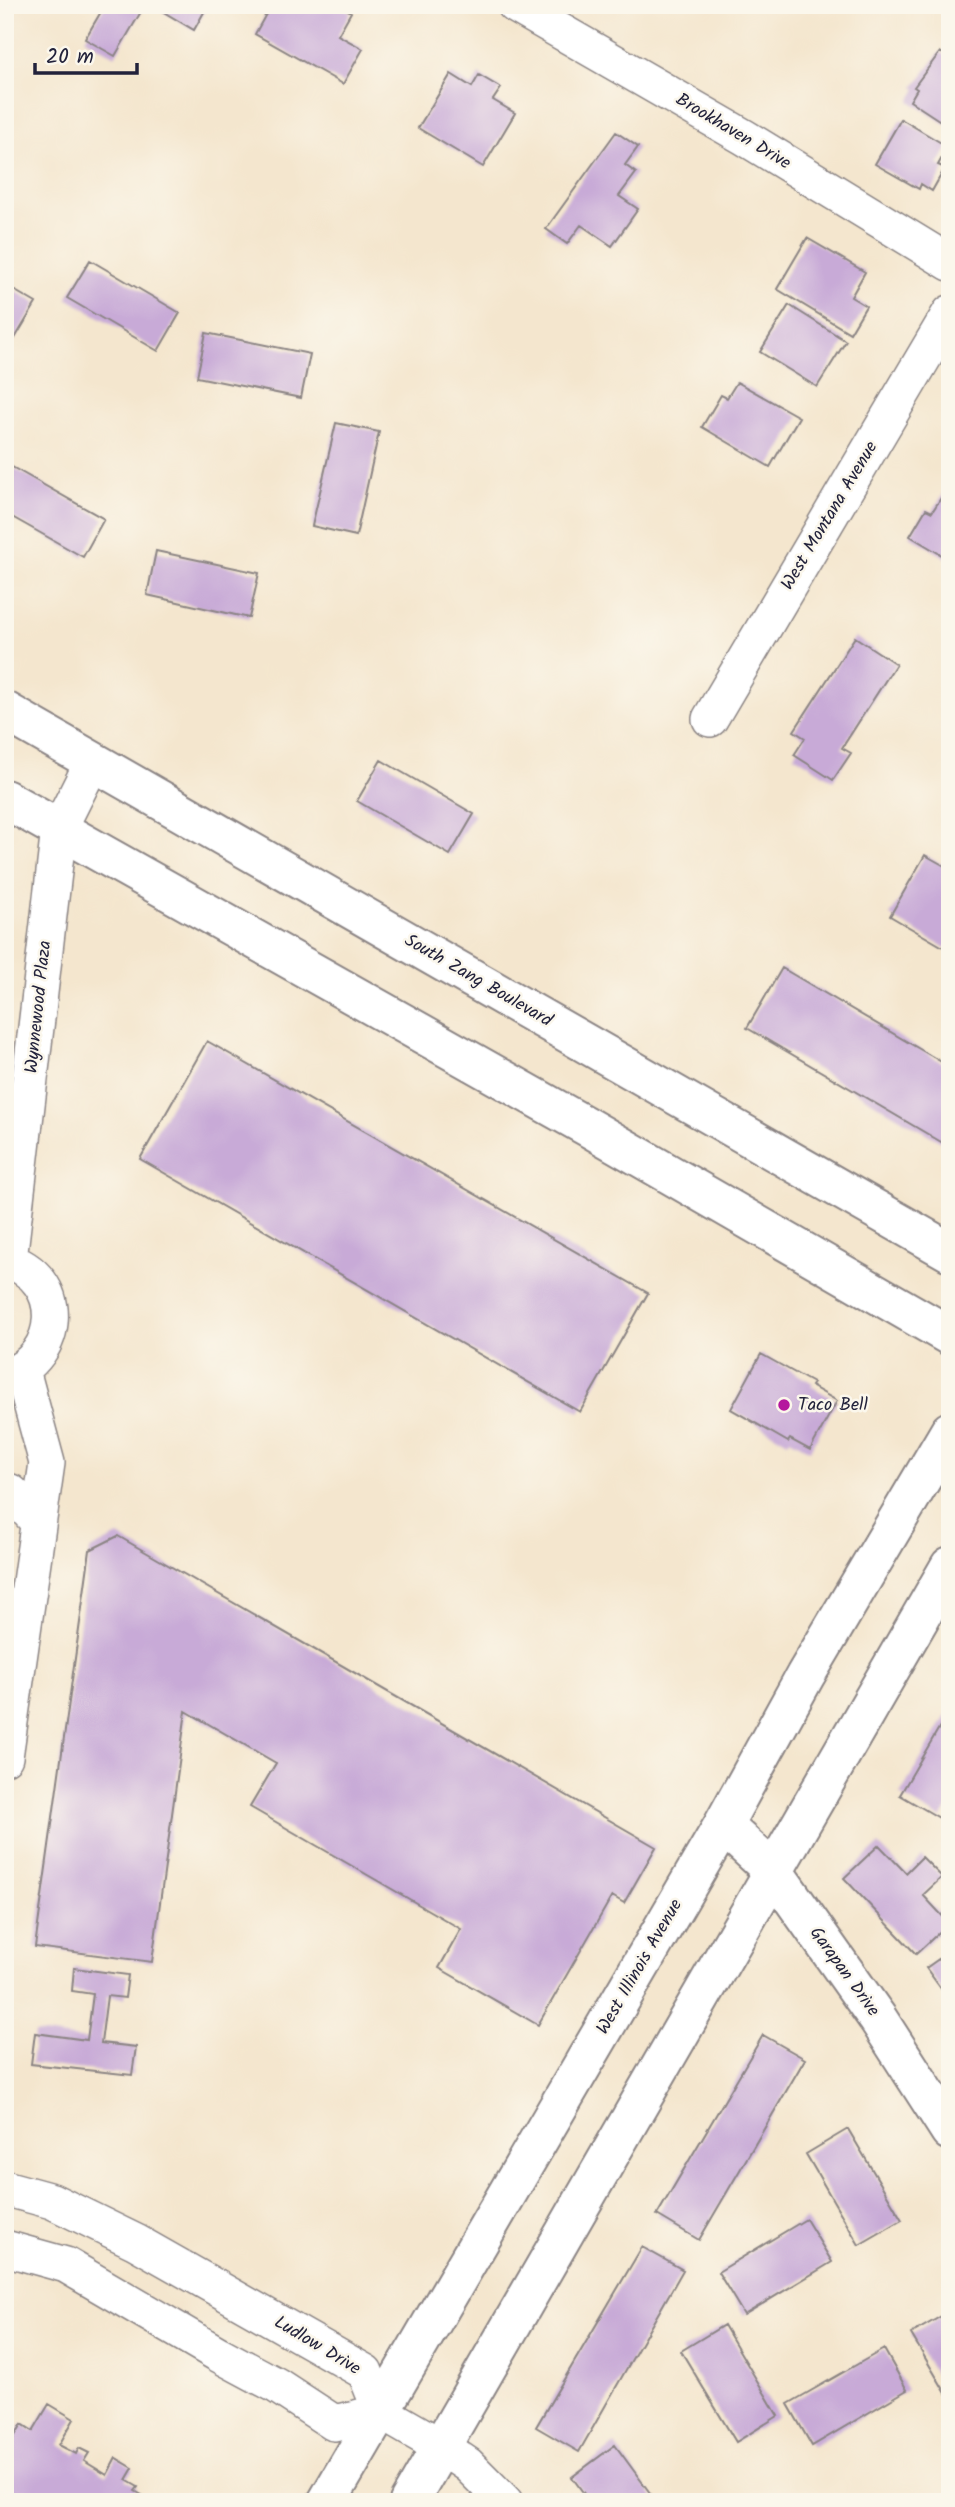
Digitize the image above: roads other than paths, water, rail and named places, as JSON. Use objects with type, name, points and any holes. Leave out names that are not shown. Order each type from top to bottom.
[{"type":"main road","name":"South Zang Boulevard","points":[[5,711],[950,1252]]},
{"type":"main road","points":[[5,799],[586,1126],[950,1336]]},
{"type":"main road","name":"West Illinois Avenue","points":[[327,2502],[382,2412],[723,1825],[805,1676],[950,1431]]},
{"type":"main road","points":[[409,2502],[950,1566]]},
{"type":"main road","name":"Garapan Drive","points":[[723,1825],[774,1872],[878,2019],[950,2131]]},
{"type":"street","name":"Brookhaven Drive","points":[[515,5],[744,137],[950,262]]},
{"type":"street","name":"West Montana Avenue","points":[[710,719],[950,313]]},
{"type":"street","name":"Wynnewood Plaza","points":[[7,1260],[16,1120],[59,830],[93,761]]},
{"type":"street","points":[[5,1757],[47,1463],[14,1374],[36,1359],[45,1345],[51,1311],[46,1294],[37,1279],[24,1268],[7,1260]]},
{"type":"street","points":[[5,1490],[11,1492],[38,1522]]},
{"type":"street","name":"Ludlow Drive","points":[[5,2191],[8,2189],[52,2201],[136,2242],[365,2371],[382,2412]]},
{"type":"street","points":[[5,2248],[66,2265],[276,2385],[334,2423],[382,2412],[468,2465],[505,2502]]},
{"type":"place","name":"Taco Bell","points":[[784,1405]]}]
